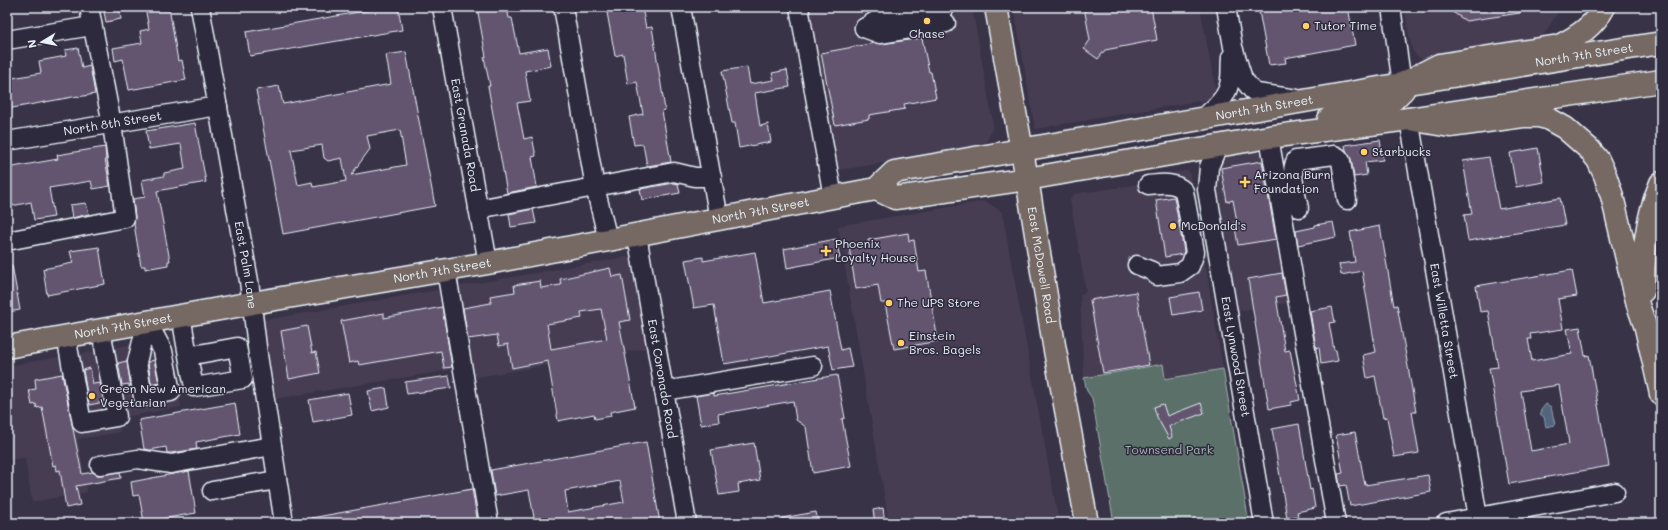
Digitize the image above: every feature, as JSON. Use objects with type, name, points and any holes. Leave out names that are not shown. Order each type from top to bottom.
[{"type":"main road","name":"East McDowell Road","points":[[996,7],[1027,179],[1053,338],[1087,523]]},
{"type":"main road","points":[[1320,130],[1326,121],[1332,116],[1393,100],[1403,90],[1402,84],[1439,65],[1559,46],[1576,37],[1588,27],[1604,7]]},
{"type":"main road","name":"North 7th Street","points":[[7,347],[181,315],[488,263],[876,189],[894,172],[1402,84],[1661,44]]},
{"type":"main road","points":[[876,189],[895,198],[1027,179],[1269,137],[1409,119],[1661,81]]},
{"type":"main road","points":[[1409,119],[1450,126],[1523,116],[1539,116],[1547,118],[1565,128],[1589,149],[1598,160],[1612,196],[1638,305],[1646,328],[1661,394]]},
{"type":"main road","points":[[1646,328],[1643,295],[1643,254],[1652,211],[1661,183]]},
{"type":"street","points":[[7,241],[124,218],[112,124],[89,7]]},
{"type":"street","name":"East Palm Lane","points":[[200,7],[252,303],[284,523]]},
{"type":"street","name":"East Granada Road","points":[[442,7],[488,263]]},
{"type":"street","points":[[563,7],[596,187],[608,240]]},
{"type":"street","points":[[681,7],[719,219]]},
{"type":"street","points":[[799,7],[833,197]]},
{"type":"street","points":[[1226,7],[1233,47],[1243,79],[1252,90],[1257,93],[1308,100]]},
{"type":"street","points":[[1391,7],[1402,84]]},
{"type":"street","points":[[864,28],[880,34],[932,17]]},
{"type":"street","points":[[7,40],[92,26]]},
{"type":"street","points":[[1202,119],[1217,106],[1226,93],[1230,78],[1230,64],[1233,47]]},
{"type":"street","name":"North 8th Street","points":[[7,141],[218,106]]},
{"type":"street","name":"East Willetta Street","points":[[1409,119],[1479,520]]},
{"type":"street","points":[[1269,137],[1336,523]]},
{"type":"street","name":"East Lynwood Street","points":[[1218,146],[1209,167],[1207,190],[1264,523]]},
{"type":"street","name":"East Lynwood Street","points":[[1187,151],[1196,163],[1202,182],[1207,190]]},
{"type":"street","points":[[1299,208],[1293,172],[1296,160],[1334,155],[1338,156],[1341,161],[1347,200]]},
{"type":"street","points":[[478,209],[674,172],[695,177],[712,177]]},
{"type":"street","points":[[1145,268],[1182,263],[1190,266],[1195,252],[1184,191],[1173,184],[1148,185]]},
{"type":"street","name":"East Coronado Road","points":[[637,235],[687,523]]},
{"type":"street","points":[[446,270],[489,523]]},
{"type":"street","points":[[181,315],[194,387]]},
{"type":"street","points":[[147,321],[163,351],[171,392]]},
{"type":"street","points":[[142,397],[137,362],[147,321]]},
{"type":"street","points":[[66,336],[82,423],[116,417],[101,330]]},
{"type":"street","points":[[114,402],[243,379],[237,347],[188,356]]},
{"type":"street","points":[[241,368],[260,366]]},
{"type":"street","points":[[664,391],[813,366]]},
{"type":"street","points":[[100,465],[138,459],[171,464],[272,446]]},
{"type":"street","points":[[212,491],[277,480]]},
{"type":"street","points":[[1446,523],[1479,520],[1616,492]]},
{"type":"shaded area","points":[[803,7],[972,7],[992,117],[993,127],[987,141],[983,145],[975,148],[833,171]]},
{"type":"shaded area","points":[[1014,7],[1200,7],[1217,98],[1035,129]]},
{"type":"shaded area","points":[[1404,7],[1561,7],[1539,43],[1425,61],[1416,55],[1412,50]]},
{"type":"shaded area","points":[[1272,147],[1299,301],[1237,311],[1213,172],[1224,155]]},
{"type":"shaded area","points":[[1189,170],[1223,369],[1165,379],[1162,364],[1084,378],[1080,295],[1086,291],[1070,199],[1074,194],[1134,185],[1156,176]]},
{"type":"shaded area","points":[[985,201],[1002,212],[1059,523],[889,523],[838,226]]},
{"type":"shaded area","points":[[632,256],[648,348],[460,380],[457,369],[274,399],[259,321]]},
{"type":"shaded area","points":[[169,338],[181,407],[118,418],[120,432],[78,439],[87,492],[32,502],[25,458],[7,460],[7,366]]},
{"type":"green space","name":"Townsend Park","points":[[1163,364],[1165,379],[1223,369],[1249,523],[1114,523],[1092,398],[1087,391],[1084,378]]},
{"type":"water","points":[[1546,404],[1551,407],[1555,425],[1546,427],[1544,417],[1540,414],[1541,410]]},
{"type":"building","points":[[103,7],[119,7],[121,19],[106,22]]},
{"type":"building","points":[[145,7],[169,7],[178,61],[182,60],[186,80],[129,90],[123,59],[115,61],[113,48],[142,43],[140,31],[149,29]]},
{"type":"building","points":[[387,7],[398,7],[402,30],[250,56],[246,32]]},
{"type":"building","points":[[477,7],[507,7],[509,18],[512,18],[519,53],[548,48],[551,66],[525,71],[530,101],[517,103],[524,139],[532,137],[536,156],[532,157],[537,187],[507,193],[488,86],[490,86],[484,57],[486,57]]},
{"type":"building","points":[[606,7],[642,7],[646,28],[652,27],[665,110],[662,111],[671,162],[647,166],[643,144],[634,145],[629,117],[643,114],[637,82],[628,84],[623,54],[615,56]]},
{"type":"building","points":[[1084,7],[1151,7],[1157,40],[1105,50],[1098,59],[1084,49],[1090,40]]},
{"type":"building","name":"Tutor Time","points":[[1279,7],[1348,7],[1355,45],[1285,58],[1286,63],[1269,65],[1259,11]]},
{"type":"building","points":[[1445,7],[1519,7],[1520,13],[1466,21]]},
{"type":"building","points":[[922,38],[936,98],[904,104],[905,109],[869,115],[869,119],[835,125],[821,53],[875,43],[882,44]]},
{"type":"building","points":[[78,48],[82,68],[90,66],[95,94],[7,109],[7,79],[41,73],[39,61],[66,56],[65,50]]},
{"type":"building","points":[[406,52],[435,206],[283,234],[256,90],[279,86],[283,104],[391,84],[386,55]],"holes":[[[400,130],[406,165],[351,175],[370,149],[367,136]],[[322,145],[324,158],[328,161],[342,158],[346,181],[313,187],[312,182],[298,185],[291,150]]]},
{"type":"building","points":[[747,67],[750,84],[774,80],[772,73],[787,70],[790,87],[755,93],[760,126],[768,124],[771,142],[739,148],[735,123],[732,123],[722,71]]},
{"type":"building","points":[[195,123],[206,182],[157,191],[170,261],[168,261],[168,265],[145,269],[145,266],[141,266],[134,224],[135,217],[133,199],[145,197],[142,180],[164,176],[164,173],[185,169],[181,144],[149,149],[146,131]]},
{"type":"building","name":"Starbucks","points":[[1380,140],[1383,160],[1365,162],[1367,175],[1354,177],[1351,159],[1345,145]]},
{"type":"building","points":[[105,147],[105,159],[110,186],[93,189],[91,181],[49,188],[54,217],[34,220],[31,202],[7,207],[7,168],[58,159],[57,155]]},
{"type":"building","points":[[1538,148],[1544,182],[1516,187],[1510,153]]},
{"type":"building","points":[[1489,157],[1499,209],[1560,198],[1565,225],[1468,241],[1464,215],[1472,214],[1463,161]]},
{"type":"building","points":[[1262,161],[1276,239],[1238,245],[1234,222],[1237,222],[1233,200],[1227,202],[1221,168]]},
{"type":"building","points":[[674,183],[678,184],[680,193],[642,200],[640,189]]},
{"type":"building","name":"McDonald's","points":[[1174,197],[1184,251],[1183,254],[1165,257],[1156,200]]},
{"type":"building","points":[[86,203],[89,214],[72,218],[70,205]]},
{"type":"building","points":[[533,209],[536,223],[511,227],[509,214]]},
{"type":"building","points":[[1333,222],[1336,237],[1298,245],[1296,231],[1315,227],[1315,225]]},
{"type":"building","points":[[1380,226],[1394,306],[1397,305],[1416,412],[1412,412],[1419,453],[1394,457],[1387,417],[1383,418],[1375,376],[1367,378],[1363,355],[1376,352],[1362,271],[1341,275],[1339,264],[1355,262],[1350,232]]},
{"type":"building","points":[[908,233],[909,241],[914,240],[919,272],[926,271],[938,341],[894,349],[885,303],[881,303],[878,285],[856,289],[849,247],[869,244],[868,240]]},
{"type":"building","points":[[836,239],[840,258],[787,268],[784,249]]},
{"type":"building","points":[[99,247],[105,284],[47,295],[43,269],[73,263],[70,251]]},
{"type":"building","points":[[755,252],[764,303],[830,291],[841,350],[848,348],[852,367],[833,370],[828,346],[724,364],[714,305],[694,308],[685,260],[703,257],[703,261]]},
{"type":"building","points":[[12,265],[20,310],[7,312],[7,266]]},
{"type":"building","points":[[610,268],[612,277],[622,275],[630,320],[619,322],[635,407],[610,412],[611,416],[595,419],[594,414],[558,421],[548,361],[512,368],[508,344],[499,346],[497,335],[468,339],[463,308],[491,303],[490,296],[515,292],[514,285],[540,281],[541,288],[561,285],[560,279]],"holes":[[[601,309],[607,339],[551,349],[547,324],[582,318],[581,312]]]},
{"type":"building","points":[[1572,270],[1577,296],[1558,299],[1563,329],[1530,334],[1531,339],[1528,339],[1532,361],[1572,354],[1567,329],[1580,327],[1585,356],[1589,355],[1609,466],[1509,484],[1489,368],[1498,367],[1488,311],[1480,312],[1476,286]],"holes":[[[1559,385],[1569,444],[1531,451],[1521,391]]]},
{"type":"building","points":[[1282,273],[1286,295],[1276,297],[1285,351],[1290,350],[1300,400],[1291,402],[1291,405],[1269,409],[1248,279]]},
{"type":"building","points":[[1136,292],[1149,365],[1103,373],[1090,300]]},
{"type":"building","points":[[1199,292],[1202,310],[1173,315],[1170,297]]},
{"type":"building","points":[[442,307],[452,367],[444,368],[441,351],[359,365],[358,361],[349,363],[341,321],[384,313],[384,318]]},
{"type":"building","points":[[1332,307],[1335,322],[1329,323],[1334,350],[1336,350],[1338,361],[1321,364],[1319,347],[1316,348],[1310,311]]},
{"type":"building","points":[[307,326],[312,353],[316,352],[320,373],[289,379],[281,331]]},
{"type":"building","points":[[154,360],[159,383],[156,384],[151,383],[148,362]]},
{"type":"building","points":[[127,361],[131,387],[129,387],[129,384],[122,385],[118,363]]},
{"type":"building","points":[[90,368],[93,384],[100,383],[104,402],[89,405],[83,370]]},
{"type":"building","points":[[62,374],[82,474],[93,472],[97,475],[102,475],[120,472],[121,478],[76,486],[80,505],[66,508],[60,470],[57,471],[56,465],[53,466],[42,407],[37,408],[36,404],[32,405],[29,390],[36,389],[35,379]]},
{"type":"building","points":[[837,375],[845,418],[842,419],[851,466],[813,473],[806,427],[796,420],[793,401],[718,414],[719,422],[701,425],[696,396],[714,393],[714,396]]},
{"type":"building","points":[[449,376],[451,388],[407,394],[405,382]]},
{"type":"building","points":[[386,388],[389,407],[372,411],[368,391]]},
{"type":"building","points":[[348,393],[352,415],[313,422],[309,400]]},
{"type":"building","points":[[235,403],[240,434],[196,442],[197,449],[167,453],[166,447],[150,450],[144,449],[139,420]]},
{"type":"building","points":[[1201,403],[1204,413],[1169,426],[1172,437],[1169,439],[1157,417],[1154,407],[1163,404],[1167,416]]},
{"type":"building","points":[[1299,424],[1310,490],[1312,489],[1315,508],[1297,512],[1298,516],[1287,518],[1272,429]]},
{"type":"building","points":[[1355,432],[1365,485],[1428,475],[1431,492],[1350,506],[1346,485],[1340,486],[1338,474],[1343,473],[1336,435]]},
{"type":"building","points":[[646,442],[660,523],[535,523],[529,490],[495,496],[491,470]],"holes":[[[620,481],[624,502],[568,512],[565,491]]]},
{"type":"building","points":[[754,443],[760,480],[738,484],[739,492],[719,495],[711,450]]},
{"type":"building","points":[[189,471],[196,513],[144,522],[139,495],[133,496],[131,482]]},
{"type":"building","points":[[472,489],[478,523],[311,523],[311,518]]},
{"type":"building","points":[[883,508],[885,523],[875,523],[873,510]]},
{"type":"building","points":[[816,512],[818,523],[783,523],[782,518]]},
{"type":"place","name":"Chase","points":[[927,21]]},
{"type":"place","name":"Tutor Time","points":[[1306,26]]},
{"type":"place","name":"Starbucks","points":[[1364,152]]},
{"type":"place","name":"Arizona Burn Foundation","points":[[1245,182]]},
{"type":"place","name":"McDonald's","points":[[1173,226]]},
{"type":"place","name":"Phoenix Loyalty House","points":[[826,251]]},
{"type":"place","name":"The UPS Store","points":[[889,303]]},
{"type":"place","name":"Einstein Bros. Bagels","points":[[901,343]]},
{"type":"place","name":"Green New American Vegetarian","points":[[92,396]]}]
